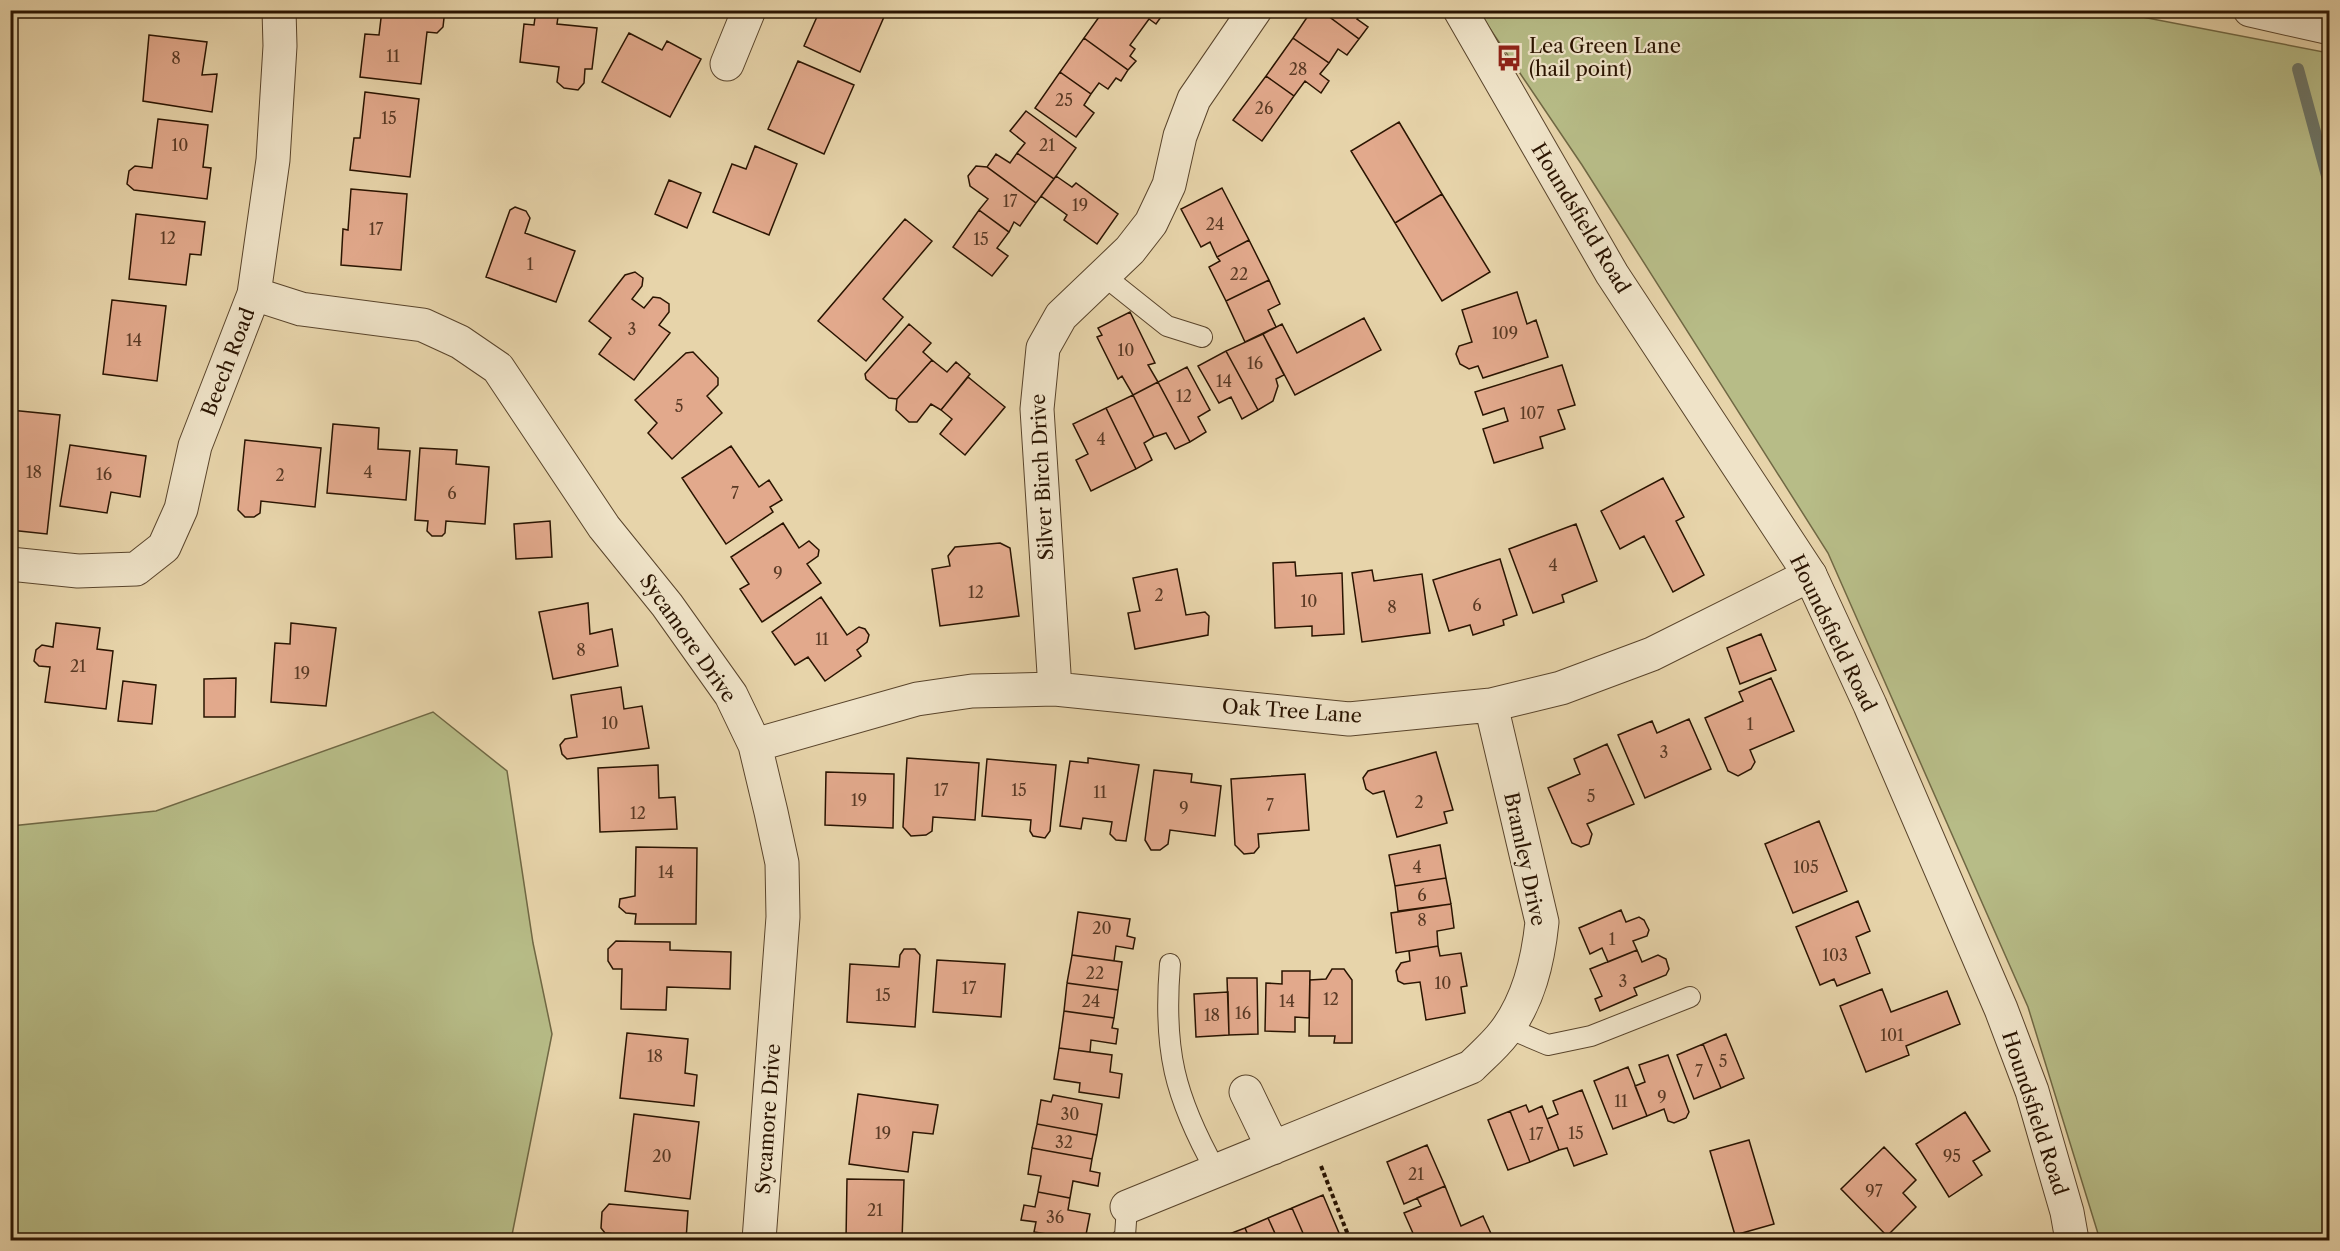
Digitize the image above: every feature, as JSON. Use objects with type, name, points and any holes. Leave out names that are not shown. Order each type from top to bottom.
[{"type":"street","name":"Beech Road","points":[[10,564],[78,571],[136,569],[164,547],[182,508],[195,446],[254,294],[273,160],[280,46],[279,10]]},
{"type":"street","points":[[727,64],[749,10]]},
{"type":"street","name":"Silver Birch Drive","points":[[1055,689],[1038,432],[1038,381],[1043,348],[1061,316],[1130,250],[1151,223],[1169,185],[1180,136],[1194,99],[1255,10]]},
{"type":"street","name":"Houndsfield Road","points":[[1460,10],[1612,274],[1810,575],[1870,705],[2001,1010],[2032,1091],[2067,1212],[2072,1240]]},
{"type":"street","points":[[2250,10],[2330,28]]},
{"type":"street","name":"Sycamore Drive","points":[[254,294],[301,309],[423,325],[460,342],[498,368],[604,527],[667,605],[731,695],[755,745],[782,863],[783,916],[759,1240]]},
{"type":"street","name":"Oak Tree Lane","points":[[755,745],[917,699],[972,691],[1055,689],[1349,719],[1491,705],[1561,688],[1652,654],[1810,575]]},
{"type":"street","name":"Bramley Drive","points":[[1127,1207],[1471,1067],[1508,1028],[1529,990],[1539,955],[1542,922],[1491,705]]},
{"type":"street","points":[[1246,1092],[1272,1148]]},
{"type":"lane","points":[[1103,275],[1167,326],[1202,337]]},
{"type":"lane","points":[[1170,964],[1166,1012],[1172,1070],[1193,1130],[1216,1171]]},
{"type":"lane","points":[[1508,1028],[1548,1045],[1591,1036],[1690,998]]},
{"type":"lane","points":[[1121,1240],[1125,1236],[1127,1207]]},
{"type":"path","points":[[1308,1133],[1350,1240]]},
{"type":"green space","points":[[1478,11],[2111,11],[2329,53],[2329,1240],[2100,1240],[2028,1007],[1828,553],[1582,165]]},
{"type":"green space","points":[[433,712],[507,771],[533,943],[552,1034],[511,1240],[11,1240],[11,826],[156,811]]},
{"type":"building","points":[[382,10],[439,11],[444,18],[443,27],[437,33],[427,32],[421,84],[360,77],[365,34],[379,35]]},
{"type":"building","points":[[536,10],[559,10],[557,24],[597,28],[592,69],[585,69],[584,83],[578,90],[564,88],[557,82],[559,67],[520,62],[524,24],[534,25]]},
{"type":"building","points":[[820,10],[837,14],[839,10],[887,10],[860,72],[804,46]]},
{"type":"building","points":[[1104,10],[1166,10],[1156,24],[1149,19],[1130,45],[1135,49],[1130,56],[1136,61],[1128,70],[1084,38]]},
{"type":"building","points":[[1312,10],[1320,10],[1359,39],[1347,55],[1338,49],[1329,63],[1293,38]]},
{"type":"building","points":[[1320,10],[1364,10],[1357,19],[1368,27],[1359,39]]},
{"type":"building","points":[[629,33],[662,50],[667,41],[701,59],[670,117],[602,82]]},
{"type":"building","points":[[149,35],[207,42],[202,75],[217,74],[212,112],[143,101]]},
{"type":"building","points":[[1084,38],[1128,70],[1121,81],[1116,78],[1108,89],[1099,83],[1091,94],[1060,72]]},
{"type":"building","points":[[1293,38],[1329,63],[1320,74],[1329,81],[1321,93],[1305,81],[1294,96],[1266,76]]},
{"type":"building","points":[[798,61],[854,85],[824,154],[768,129]]},
{"type":"building","points":[[1060,72],[1091,94],[1084,105],[1094,113],[1076,137],[1035,108]]},
{"type":"building","points":[[1266,76],[1294,96],[1262,141],[1233,120]]},
{"type":"building","points":[[365,92],[419,99],[410,177],[350,170],[354,138],[360,138]]},
{"type":"building","points":[[1026,111],[1076,148],[1054,179],[1017,153],[1025,143],[1010,131]]},
{"type":"building","points":[[158,119],[208,125],[203,167],[211,168],[207,199],[134,190],[127,184],[129,171],[135,166],[152,168]]},
{"type":"building","points":[[1399,122],[1442,194],[1395,223],[1351,151]]},
{"type":"building","points":[[755,146],[797,164],[769,235],[713,212],[732,164],[746,169]]},
{"type":"building","points":[[1017,153],[1054,179],[1036,203],[987,167],[996,154],[1010,163]]},
{"type":"building","points":[[976,166],[987,167],[1036,203],[1020,226],[1014,222],[1009,232],[979,210],[988,199],[970,186],[968,176]]},
{"type":"building","points":[[1056,176],[1072,187],[1076,183],[1118,214],[1097,244],[1064,220],[1067,215],[1041,196]]},
{"type":"building","points":[[669,180],[701,193],[687,228],[655,214]]},
{"type":"building","points":[[1222,188],[1249,240],[1217,257],[1210,242],[1201,247],[1181,209]]},
{"type":"building","points":[[351,189],[407,194],[401,270],[341,265],[343,229],[348,230]]},
{"type":"building","points":[[1442,194],[1490,272],[1442,301],[1395,223]]},
{"type":"building","points":[[515,207],[526,211],[530,218],[525,233],[575,251],[556,302],[486,277],[510,210]]},
{"type":"building","points":[[979,210],[1009,232],[997,248],[1008,256],[992,276],[953,247]]},
{"type":"building","points":[[136,214],[205,222],[201,255],[190,254],[186,285],[129,279]]},
{"type":"building","points":[[905,219],[932,241],[883,299],[903,317],[866,361],[818,321]]},
{"type":"building","points":[[1249,240],[1269,280],[1226,301],[1209,267],[1220,261],[1217,257]]},
{"type":"building","points":[[635,272],[643,278],[642,286],[632,299],[644,308],[653,297],[660,298],[669,304],[669,312],[659,325],[670,333],[634,380],[599,354],[611,338],[589,321],[625,275]]},
{"type":"building","points":[[1269,280],[1280,304],[1268,310],[1276,327],[1245,342],[1226,301]]},
{"type":"building","points":[[1517,292],[1527,324],[1536,320],[1548,357],[1483,378],[1478,366],[1469,369],[1460,364],[1456,354],[1459,346],[1472,342],[1462,310]]},
{"type":"building","points":[[112,300],[166,306],[157,381],[103,374]]},
{"type":"building","points":[[1130,312],[1155,363],[1148,365],[1158,382],[1133,395],[1122,376],[1118,379],[1097,337],[1102,335],[1098,328]]},
{"type":"building","points":[[1364,318],[1381,350],[1295,395],[1263,334],[1282,324],[1297,353]]},
{"type":"building","points":[[909,324],[931,343],[923,352],[932,360],[897,399],[889,398],[866,379],[865,374]]},
{"type":"building","points":[[1263,334],[1284,375],[1276,379],[1278,386],[1273,401],[1258,410],[1226,351]]},
{"type":"building","points":[[1226,351],[1258,410],[1242,419],[1231,397],[1219,403],[1198,366]]},
{"type":"building","points":[[693,352],[718,378],[718,385],[707,396],[722,413],[672,459],[648,433],[657,423],[635,400],[686,353]]},
{"type":"building","points":[[932,360],[947,372],[956,362],[970,374],[941,410],[931,404],[917,422],[909,422],[896,410],[897,399]]},
{"type":"building","points":[[1562,365],[1575,405],[1558,410],[1565,429],[1540,437],[1543,448],[1494,463],[1483,429],[1508,421],[1504,408],[1483,415],[1475,392]]},
{"type":"building","points":[[1187,367],[1210,410],[1198,417],[1206,432],[1190,442],[1158,382]]},
{"type":"building","points":[[968,377],[1005,407],[965,455],[940,434],[952,419],[941,410]]},
{"type":"building","points":[[1158,382],[1190,442],[1175,449],[1166,433],[1154,437],[1133,395]]},
{"type":"building","points":[[1133,395],[1154,437],[1144,443],[1152,460],[1136,469],[1106,408]]},
{"type":"building","points":[[1106,408],[1136,469],[1091,491],[1076,460],[1088,454],[1073,424]]},
{"type":"building","points":[[10,410],[60,415],[47,534],[10,530],[16,472],[10,472]]},
{"type":"building","points":[[333,424],[379,428],[378,449],[410,451],[406,500],[327,493]]},
{"type":"building","points":[[245,440],[321,448],[315,507],[261,501],[260,513],[254,517],[245,517],[238,510]]},
{"type":"building","points":[[70,445],[146,456],[140,497],[111,492],[107,513],[60,506]]},
{"type":"building","points":[[731,446],[759,487],[769,480],[782,500],[770,507],[773,512],[726,544],[682,478]]},
{"type":"building","points":[[420,448],[457,450],[456,464],[489,467],[485,524],[446,521],[445,533],[442,536],[432,536],[427,531],[428,521],[415,520]]},
{"type":"building","points":[[1663,478],[1684,517],[1676,521],[1704,575],[1673,592],[1644,536],[1620,549],[1601,511]]},
{"type":"building","points":[[550,521],[552,557],[516,559],[514,524]]},
{"type":"building","points":[[783,523],[799,548],[809,541],[819,550],[818,556],[807,564],[821,583],[762,622],[740,589],[749,584],[731,557]]},
{"type":"building","points":[[1576,524],[1597,581],[1562,595],[1564,602],[1533,613],[1509,549]]},
{"type":"building","points":[[1000,543],[1010,548],[1019,616],[940,626],[932,569],[950,566],[948,556],[955,547]]},
{"type":"building","points":[[1500,559],[1517,615],[1503,620],[1504,625],[1473,635],[1470,625],[1449,631],[1433,580]]},
{"type":"building","points":[[1295,562],[1296,576],[1342,573],[1344,634],[1312,636],[1312,626],[1275,628],[1273,563]]},
{"type":"building","points":[[1177,569],[1186,615],[1205,612],[1209,616],[1208,635],[1135,649],[1128,613],[1140,611],[1133,578]]},
{"type":"building","points":[[1372,570],[1374,581],[1422,574],[1430,633],[1362,642],[1352,573]]},
{"type":"building","points":[[821,597],[847,635],[859,627],[865,629],[869,635],[867,642],[857,650],[861,656],[825,681],[808,657],[795,665],[772,632]]},
{"type":"building","points":[[588,603],[590,634],[612,629],[618,666],[553,679],[539,612]]},
{"type":"building","points":[[56,623],[100,628],[97,649],[113,651],[106,709],[45,702],[50,667],[39,666],[34,661],[36,650],[42,645],[53,647]]},
{"type":"building","points":[[291,623],[336,628],[326,706],[271,702],[275,643],[290,644]]},
{"type":"building","points":[[1761,634],[1776,670],[1740,684],[1727,648]]},
{"type":"building","points":[[236,678],[235,717],[204,717],[204,679]]},
{"type":"building","points":[[1771,678],[1794,731],[1750,750],[1755,762],[1751,769],[1738,776],[1728,771],[1705,718],[1743,701],[1739,692]]},
{"type":"building","points":[[123,681],[156,685],[152,724],[118,721]]},
{"type":"building","points":[[621,687],[624,709],[642,706],[649,748],[567,759],[562,754],[560,745],[565,739],[577,737],[571,695]]},
{"type":"building","points":[[1689,719],[1711,769],[1645,798],[1618,735],[1652,721],[1657,733]]},
{"type":"building","points":[[1607,744],[1634,804],[1587,824],[1592,834],[1589,844],[1581,847],[1572,843],[1548,788],[1580,774],[1574,759]]},
{"type":"building","points":[[1436,752],[1453,810],[1444,812],[1447,823],[1397,837],[1384,791],[1373,794],[1366,789],[1363,778],[1368,771]]},
{"type":"building","points":[[907,758],[979,763],[975,820],[933,817],[932,831],[926,835],[911,836],[903,827]]},
{"type":"building","points":[[1088,758],[1139,765],[1126,841],[1116,840],[1110,834],[1112,822],[1083,818],[1081,829],[1060,826],[1070,761],[1088,763]]},
{"type":"building","points":[[987,759],[1056,765],[1050,831],[1045,838],[1033,836],[1030,831],[1031,820],[982,816]]},
{"type":"building","points":[[658,765],[659,798],[675,797],[677,829],[600,832],[598,768]]},
{"type":"building","points":[[1154,770],[1192,774],[1191,782],[1221,786],[1215,836],[1170,830],[1168,844],[1160,850],[1151,850],[1145,840]]},
{"type":"building","points":[[826,772],[894,774],[893,828],[825,825]]},
{"type":"building","points":[[1305,774],[1309,830],[1258,834],[1259,847],[1254,853],[1244,854],[1235,845],[1231,779]]},
{"type":"building","points":[[1819,821],[1847,891],[1793,913],[1765,844]]},
{"type":"building","points":[[1440,845],[1446,878],[1395,886],[1389,855]]},
{"type":"building","points":[[636,847],[697,848],[696,924],[635,924],[636,914],[626,913],[619,907],[620,899],[635,896]]},
{"type":"building","points":[[1446,878],[1451,904],[1398,911],[1395,886]]},
{"type":"building","points":[[1858,901],[1870,931],[1856,937],[1870,973],[1837,986],[1834,979],[1820,985],[1796,927]]},
{"type":"building","points":[[1451,904],[1454,928],[1437,931],[1438,946],[1396,953],[1391,913]]},
{"type":"building","points":[[1621,910],[1626,922],[1639,917],[1644,920],[1649,930],[1647,936],[1633,941],[1637,950],[1608,962],[1602,948],[1590,954],[1579,928]]},
{"type":"building","points":[[1078,912],[1130,919],[1127,936],[1135,938],[1133,949],[1116,946],[1114,961],[1072,955]]},
{"type":"building","points":[[616,941],[670,942],[670,950],[731,952],[730,989],[667,987],[666,1010],[621,1009],[622,969],[613,969],[608,961],[608,949]]},
{"type":"building","points":[[1438,946],[1440,956],[1461,953],[1467,986],[1461,987],[1465,1013],[1426,1020],[1420,982],[1404,984],[1398,981],[1396,971],[1401,963],[1410,961],[1409,951]]},
{"type":"building","points":[[904,949],[915,949],[920,955],[915,1027],[847,1022],[850,964],[899,967],[900,955]]},
{"type":"building","points":[[1637,950],[1642,962],[1658,955],[1666,959],[1669,969],[1666,975],[1634,988],[1637,995],[1600,1011],[1595,999],[1602,996],[1590,969]]},
{"type":"building","points":[[1072,955],[1122,962],[1118,990],[1067,983]]},
{"type":"building","points":[[937,960],[1005,964],[1001,1017],[933,1012]]},
{"type":"building","points":[[1332,969],[1344,969],[1352,980],[1352,1043],[1334,1043],[1335,1036],[1309,1036],[1310,980],[1326,979]]},
{"type":"building","points":[[1282,971],[1310,971],[1309,1018],[1295,1017],[1295,1032],[1265,1031],[1266,983],[1282,984]]},
{"type":"building","points":[[1227,978],[1257,978],[1258,1034],[1229,1035]]},
{"type":"building","points":[[1067,983],[1118,990],[1114,1018],[1064,1011]]},
{"type":"building","points":[[1882,989],[1891,1012],[1947,991],[1960,1024],[1906,1046],[1909,1055],[1866,1072],[1840,1006]]},
{"type":"building","points":[[1228,992],[1229,1035],[1196,1037],[1194,994]]},
{"type":"building","points":[[1064,1011],[1114,1018],[1112,1028],[1118,1029],[1116,1044],[1091,1040],[1090,1052],[1059,1048]]},
{"type":"building","points":[[627,1033],[688,1039],[685,1073],[697,1075],[694,1106],[620,1098]]},
{"type":"building","points":[[1726,1034],[1744,1078],[1721,1088],[1703,1044]]},
{"type":"building","points":[[1703,1044],[1721,1088],[1694,1099],[1677,1055]]},
{"type":"building","points":[[1059,1048],[1112,1055],[1110,1072],[1122,1074],[1119,1098],[1079,1092],[1080,1083],[1054,1079]]},
{"type":"building","points":[[1668,1055],[1689,1112],[1686,1118],[1674,1123],[1668,1121],[1664,1109],[1647,1116],[1635,1086],[1645,1082],[1639,1065]]},
{"type":"building","points":[[1628,1067],[1647,1116],[1613,1129],[1594,1081]]},
{"type":"building","points":[[1582,1090],[1607,1154],[1574,1166],[1567,1148],[1559,1150],[1547,1119],[1558,1114],[1553,1101]]},
{"type":"building","points":[[858,1094],[938,1105],[933,1134],[913,1132],[908,1172],[849,1164]]},
{"type":"building","points":[[1053,1095],[1102,1104],[1097,1135],[1037,1124],[1041,1100],[1051,1102]]},
{"type":"building","points":[[1526,1105],[1529,1112],[1542,1106],[1559,1150],[1530,1162],[1510,1111]]},
{"type":"building","points":[[1510,1111],[1530,1162],[1508,1170],[1488,1120]]},
{"type":"building","points":[[1965,1112],[1990,1151],[1973,1161],[1982,1175],[1949,1197],[1916,1144]]},
{"type":"building","points":[[634,1114],[699,1122],[690,1199],[625,1191]]},
{"type":"building","points":[[1037,1124],[1097,1135],[1092,1159],[1032,1148]]},
{"type":"building","points":[[1749,1140],[1774,1224],[1735,1235],[1710,1151]]},
{"type":"building","points":[[1427,1145],[1445,1186],[1404,1204],[1387,1162]]},
{"type":"building","points":[[1884,1147],[1916,1180],[1903,1193],[1916,1207],[1887,1236],[1841,1189]]},
{"type":"building","points":[[1032,1148],[1092,1159],[1090,1171],[1100,1173],[1098,1186],[1073,1181],[1070,1198],[1038,1192],[1041,1176],[1028,1174]]},
{"type":"building","points":[[847,1179],[904,1180],[902,1240],[846,1240]]},
{"type":"building","points":[[1445,1186],[1461,1226],[1483,1216],[1493,1238],[1416,1240],[1404,1213],[1421,1206],[1417,1198]]},
{"type":"building","points":[[1038,1192],[1070,1198],[1068,1210],[1090,1214],[1085,1240],[1034,1232],[1036,1222],[1021,1220],[1024,1205],[1035,1207]]},
{"type":"building","points":[[1323,1195],[1342,1240],[1306,1240],[1292,1208]]},
{"type":"building","points":[[609,1204],[688,1211],[686,1240],[614,1240],[614,1234],[605,1233],[601,1228],[602,1212]]},
{"type":"building","points":[[1292,1208],[1306,1240],[1278,1240],[1268,1218]]},
{"type":"building","points":[[1268,1218],[1278,1240],[1250,1240],[1245,1228]]},
{"type":"building","points":[[1245,1228],[1250,1240],[1216,1239]]},
{"type":"waterway","points":[[2298,69],[2330,187]]},
{"type":"place","name":"Lea Green Lane (hail point)","points":[[1509,58]]}]
